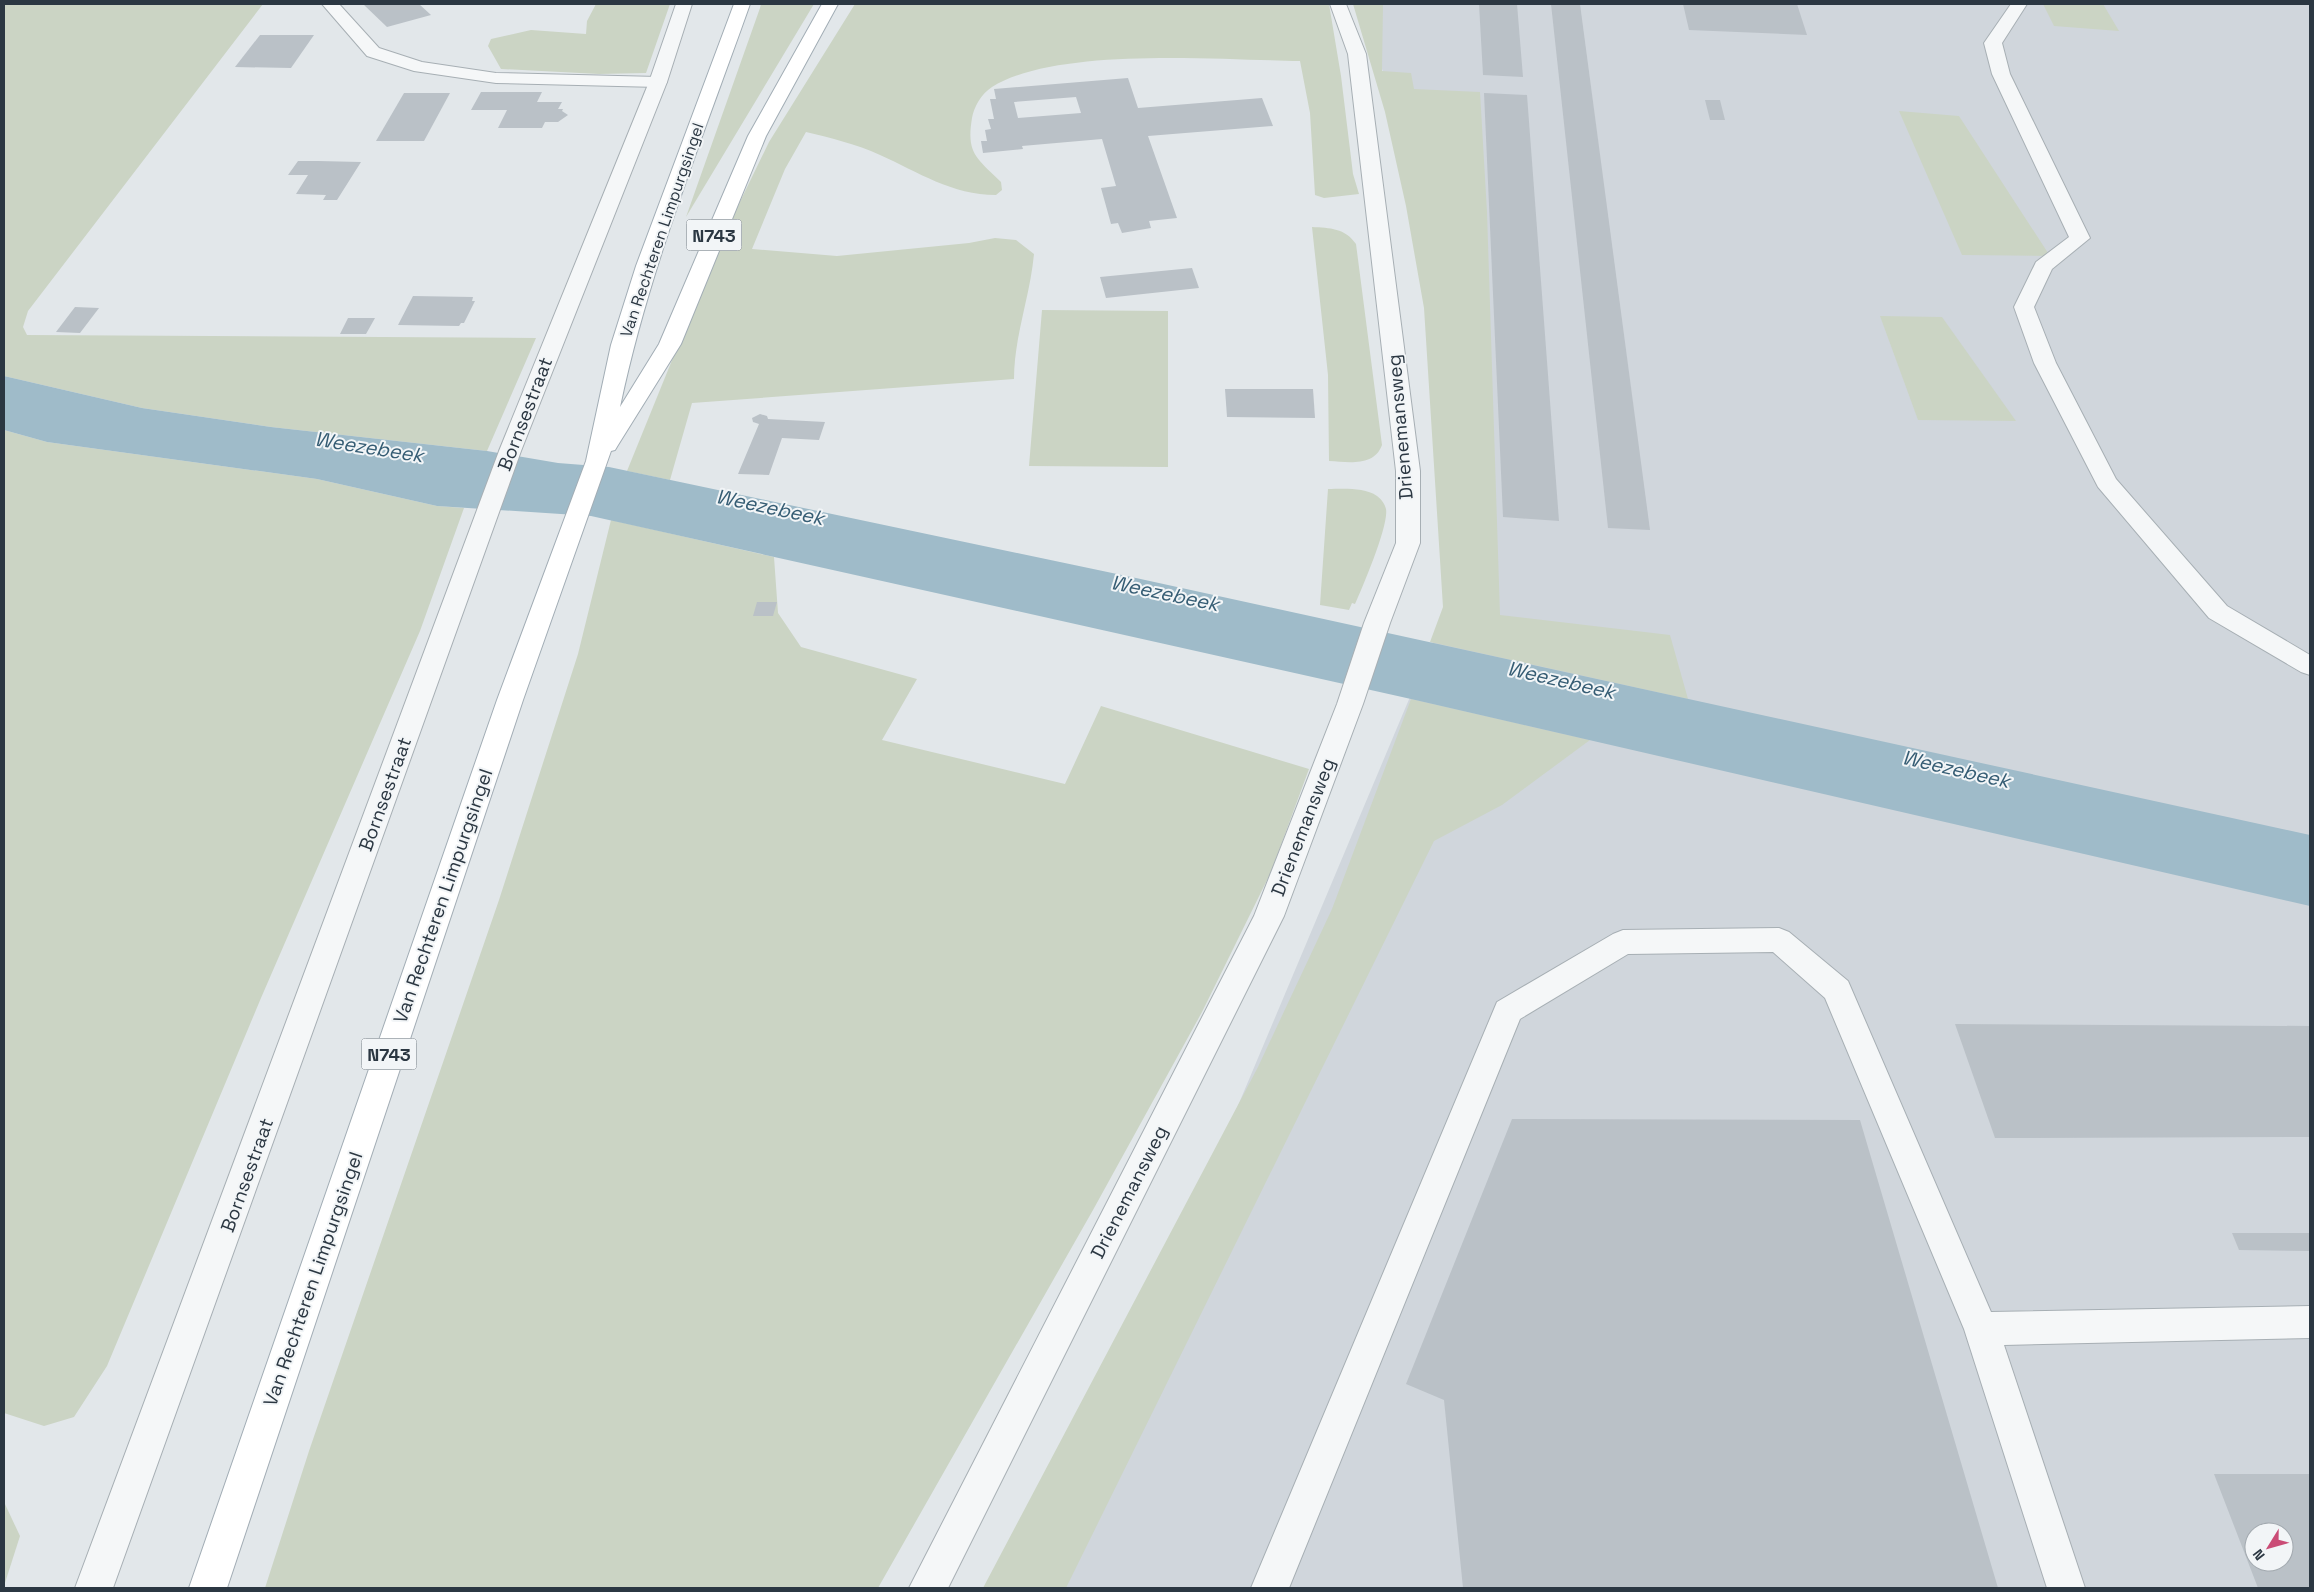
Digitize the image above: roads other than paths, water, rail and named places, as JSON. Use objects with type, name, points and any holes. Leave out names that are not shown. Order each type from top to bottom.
[{"type":"main road","name":"Van Rechteren Limpurgsingel","points":[[208,1588],[506,709],[597,461],[622,345],[646,266],[742,4]]},
{"type":"main road","name":"Van Rechteren Limpurgsingel","points":[[597,461],[670,344],[692,287],[757,136],[830,4]]},
{"type":"street","points":[[330,4],[373,52],[420,67],[496,78],[658,82]]},
{"type":"street","name":"Bornsestraat","points":[[94,1588],[510,451],[658,82],[684,4]]},
{"type":"street","name":"Drienemansweg","points":[[928,1588],[1269,916],[1350,704],[1377,623],[1408,542],[1408,471],[1356,54],[1338,4]]},
{"type":"street","points":[[2019,4],[1993,43],[2001,74],[2080,238],[2043,266],[2024,307],[2045,363],[2106,482],[2218,612],[2310,666]]},
{"type":"street","points":[[1270,1588],[1508,1011],[1623,942],[1779,940],[1836,990],[1981,1329],[2066,1588]]},
{"type":"street","points":[[1981,1329],[2310,1322]]},
{"type":"water","name":"Weezebeek","points":[[4,376],[142,408],[271,427],[487,451],[558,463],[609,467],[1136,578],[2310,835],[2310,906],[1411,699],[591,516],[437,506],[317,479],[47,442],[4,430]]}]
